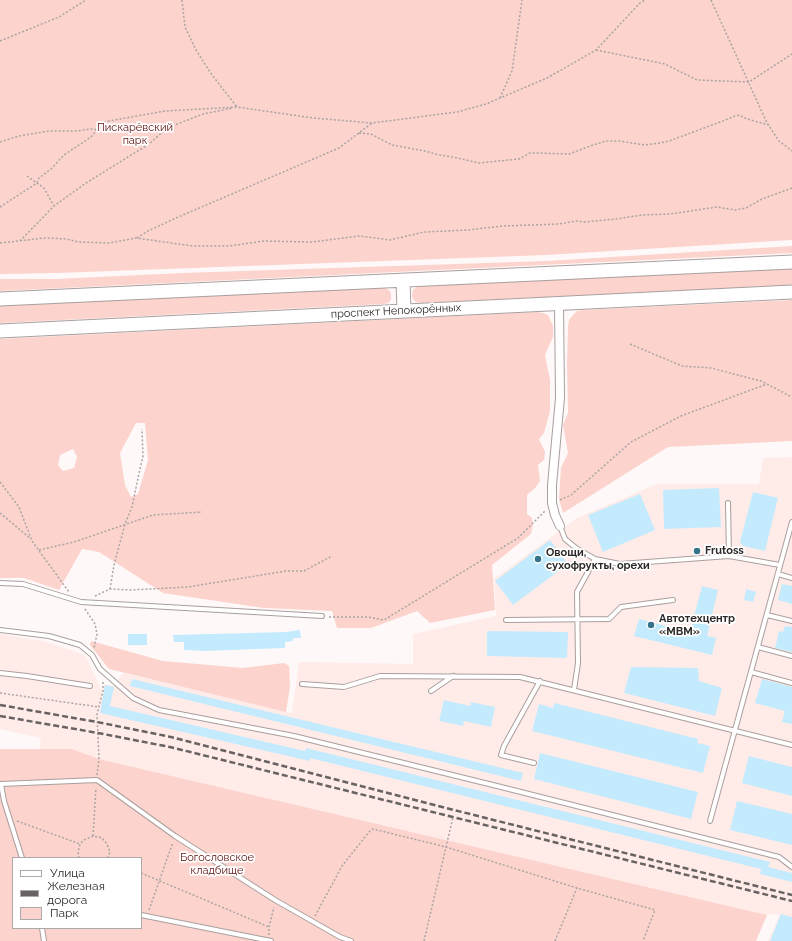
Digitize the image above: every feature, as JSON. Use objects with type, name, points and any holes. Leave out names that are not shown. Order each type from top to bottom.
[{"type":"main road","points":[[0,299],[792,262]]},
{"type":"main road","points":[[403,280],[404,311]]},
{"type":"main road","name":"проспект Непокорённых","points":[[0,331],[792,292]]},
{"type":"street","points":[[559,304],[560,398],[552,485],[552,503],[554,515],[560,526]]},
{"type":"lane","points":[[728,503],[729,556]]},
{"type":"lane","points":[[710,821],[792,522]]},
{"type":"lane","points":[[560,526],[565,539],[576,548],[595,559],[620,564],[729,556],[780,565]]},
{"type":"lane","points":[[787,540],[792,541]]},
{"type":"lane","points":[[574,690],[578,663],[577,592],[595,559]]},
{"type":"lane","points":[[778,574],[792,578]]},
{"type":"lane","points":[[0,583],[23,584],[81,602],[322,616]]},
{"type":"lane","points":[[506,620],[609,619],[621,607],[673,600]]},
{"type":"lane","points":[[767,615],[792,621]]},
{"type":"lane","points":[[0,630],[49,636],[80,645],[92,655],[100,669],[133,698],[159,710],[294,736],[494,785],[779,857],[792,867]]},
{"type":"lane","points":[[758,647],[792,656]]},
{"type":"lane","points":[[751,672],[792,683]]},
{"type":"lane","points":[[0,673],[90,686]]},
{"type":"lane","points":[[302,684],[344,687],[380,676],[520,677],[792,745]]},
{"type":"lane","points":[[431,691],[454,676]]},
{"type":"lane","points":[[534,763],[502,755],[504,746],[540,681]]},
{"type":"lane","points":[[22,857],[4,801],[1,784],[97,780],[176,836],[275,900],[340,937],[351,941]]},
{"type":"lane","points":[[142,915],[270,941]]},
{"type":"lane","points":[[42,929],[44,941]]},
{"type":"path","points":[[0,41],[59,17],[86,0]]},
{"type":"path","points":[[182,0],[185,27],[196,50],[212,75],[237,107]]},
{"type":"path","points":[[500,98],[512,71],[522,0]]},
{"type":"path","points":[[0,207],[37,183],[39,178],[51,169],[64,155],[87,140],[103,122],[165,111],[237,107],[313,118],[372,122],[457,112],[486,104],[547,78],[596,50],[640,3],[645,0]]},
{"type":"path","points":[[711,0],[768,125],[779,141],[792,151]]},
{"type":"path","points":[[596,50],[665,64],[697,80],[749,82],[792,54]]},
{"type":"path","points":[[19,242],[54,206],[86,183],[148,145],[167,128],[203,114],[237,107]]},
{"type":"path","points":[[358,133],[372,134],[392,145],[479,163],[519,159],[530,153],[538,152],[569,154],[606,141],[619,140],[638,144],[660,143],[739,115],[768,125]]},
{"type":"path","points":[[136,238],[176,218],[339,148],[372,122]]},
{"type":"path","points":[[0,142],[19,136],[50,131],[94,129],[96,131]]},
{"type":"path","points":[[27,176],[44,188],[54,206]]},
{"type":"path","points":[[0,243],[57,238],[78,242],[110,243],[136,238],[202,246],[229,246],[264,241],[311,242],[360,236],[390,240],[424,232],[468,230],[502,226],[559,224],[576,221],[584,222],[642,215],[670,214],[717,207],[735,210],[746,208],[762,199],[792,188]]},
{"type":"path","points":[[630,344],[682,366],[711,368],[761,381],[792,397]]},
{"type":"path","points":[[322,616],[368,617],[384,620],[518,538],[552,503],[571,495],[631,442],[681,416],[767,384]]},
{"type":"path","points":[[110,589],[114,566],[125,524],[132,507],[143,456],[142,429]]},
{"type":"path","points":[[0,482],[19,507],[32,541]]},
{"type":"path","points":[[39,550],[74,542],[153,515],[202,512]]},
{"type":"path","points":[[0,513],[32,541],[71,594],[81,602],[95,624],[97,634],[92,655]]},
{"type":"path","points":[[81,602],[110,589],[130,590],[188,587],[286,571],[304,571],[332,556]]},
{"type":"path","points":[[93,836],[99,759],[97,714],[103,691],[104,671]]},
{"type":"path","points":[[0,693],[100,707]]},
{"type":"path","points":[[424,941],[453,817]]},
{"type":"path","points":[[10,818],[80,844]]},
{"type":"path","points":[[312,921],[342,866],[373,829],[446,847],[577,888],[656,910],[643,941]]},
{"type":"path","points":[[79,857],[78,852],[80,844],[84,840],[93,836],[102,838],[107,844],[110,852],[108,857]]},
{"type":"path","points":[[147,916],[176,836]]},
{"type":"path","points":[[142,873],[269,927]]},
{"type":"path","points":[[555,941],[577,888]]},
{"type":"path","points":[[270,941],[269,927],[275,900]]},
{"type":"shaded area","points":[[792,457],[792,941],[768,941],[780,914],[767,915],[99,759],[72,749],[39,750],[41,738],[0,729],[0,634],[44,641],[85,655],[102,691],[100,709],[104,684],[113,686],[123,673],[292,713],[299,662],[413,664],[413,634],[496,616],[494,579],[577,518],[657,484],[759,484],[763,458]]},
{"type":"green space","name":"Пискарёвский парк","points":[[0,0],[792,0],[792,240],[546,255],[0,274]]},
{"type":"green space","points":[[792,246],[792,253],[0,291],[0,279],[57,279],[182,273],[547,261]]},
{"type":"green space","points":[[792,268],[792,285],[421,303],[416,302],[412,295],[413,290],[420,286]]},
{"type":"green space","points":[[382,287],[390,291],[391,295],[391,300],[384,304],[0,323],[0,306]]},
{"type":"green space","points":[[792,300],[792,441],[668,447],[563,513],[559,499],[561,468],[568,453],[563,425],[568,413],[568,326],[569,320],[577,311]]},
{"type":"green space","points":[[537,312],[543,313],[548,315],[553,326],[553,337],[545,355],[550,380],[550,411],[544,433],[539,439],[545,452],[544,460],[538,465],[540,481],[527,495],[527,514],[532,518],[533,525],[531,534],[492,565],[495,610],[430,623],[417,611],[371,628],[337,628],[332,611],[264,608],[163,593],[99,552],[82,549],[59,590],[24,578],[0,578],[0,339]],"holes":[[[136,423],[145,423],[148,460],[138,494],[131,497],[125,485],[120,453]],[[73,449],[77,457],[74,468],[63,471],[58,465],[60,455]]]},
{"type":"green space","points":[[91,641],[163,661],[243,668],[284,663],[289,666],[290,686],[286,712],[109,669],[90,645]]},
{"type":"green space","name":"Богословское кладбище","points":[[0,749],[72,749],[99,759],[767,915],[756,941],[0,941]]},
{"type":"building","points":[[719,488],[721,527],[664,529],[663,490]]},
{"type":"building","points":[[753,492],[778,498],[765,551],[743,546],[740,542]]},
{"type":"building","points":[[640,494],[655,530],[603,552],[588,515]]},
{"type":"building","points":[[550,540],[568,564],[513,605],[495,581]]},
{"type":"building","points":[[782,584],[792,586],[792,604],[778,600]]},
{"type":"building","name":"Автотехцентр «МВМ»","points":[[702,586],[718,590],[707,636],[716,638],[712,655],[634,636],[639,619],[690,632]]},
{"type":"building","points":[[746,589],[756,592],[753,602],[744,600]]},
{"type":"building","points":[[785,626],[792,627],[792,652],[775,648],[779,631],[783,632]]},
{"type":"building","points":[[300,630],[301,638],[293,638],[293,641],[285,642],[285,648],[205,651],[184,650],[184,642],[174,642],[173,635],[286,632]]},
{"type":"building","points":[[487,631],[568,632],[567,658],[487,656]]},
{"type":"building","points":[[128,634],[147,634],[147,645],[128,645]]},
{"type":"building","points":[[631,667],[698,668],[699,681],[722,688],[715,716],[624,693]]},
{"type":"building","points":[[132,679],[523,773],[521,781],[130,686]]},
{"type":"building","points":[[762,679],[792,687],[792,724],[782,722],[785,711],[755,703]]},
{"type":"building","points":[[105,685],[114,687],[110,706],[305,751],[306,748],[770,862],[768,867],[792,873],[792,882],[760,874],[761,869],[310,758],[310,761],[100,713]]},
{"type":"building","points":[[444,700],[470,706],[471,702],[495,707],[491,727],[464,721],[463,726],[439,721]]},
{"type":"building","points":[[554,703],[698,739],[697,743],[710,746],[703,773],[532,731],[539,704],[553,708]]},
{"type":"building","points":[[540,753],[698,792],[691,819],[534,779]]},
{"type":"building","points":[[749,756],[792,767],[792,796],[742,783]]},
{"type":"building","points":[[737,801],[792,814],[792,845],[730,830]]},
{"type":"building","points":[[781,914],[792,917],[792,941],[770,941]]},
{"type":"railway","points":[[0,705],[171,737],[792,895]]},
{"type":"railway","points":[[0,716],[170,747],[792,901]]},
{"type":"place","name":"Frutoss","points":[[697,551]]},
{"type":"place","name":"Овощи, сухофрукты, орехи","points":[[538,559]]},
{"type":"place","name":"Автотехцентр «МВМ»","points":[[651,625]]}]
